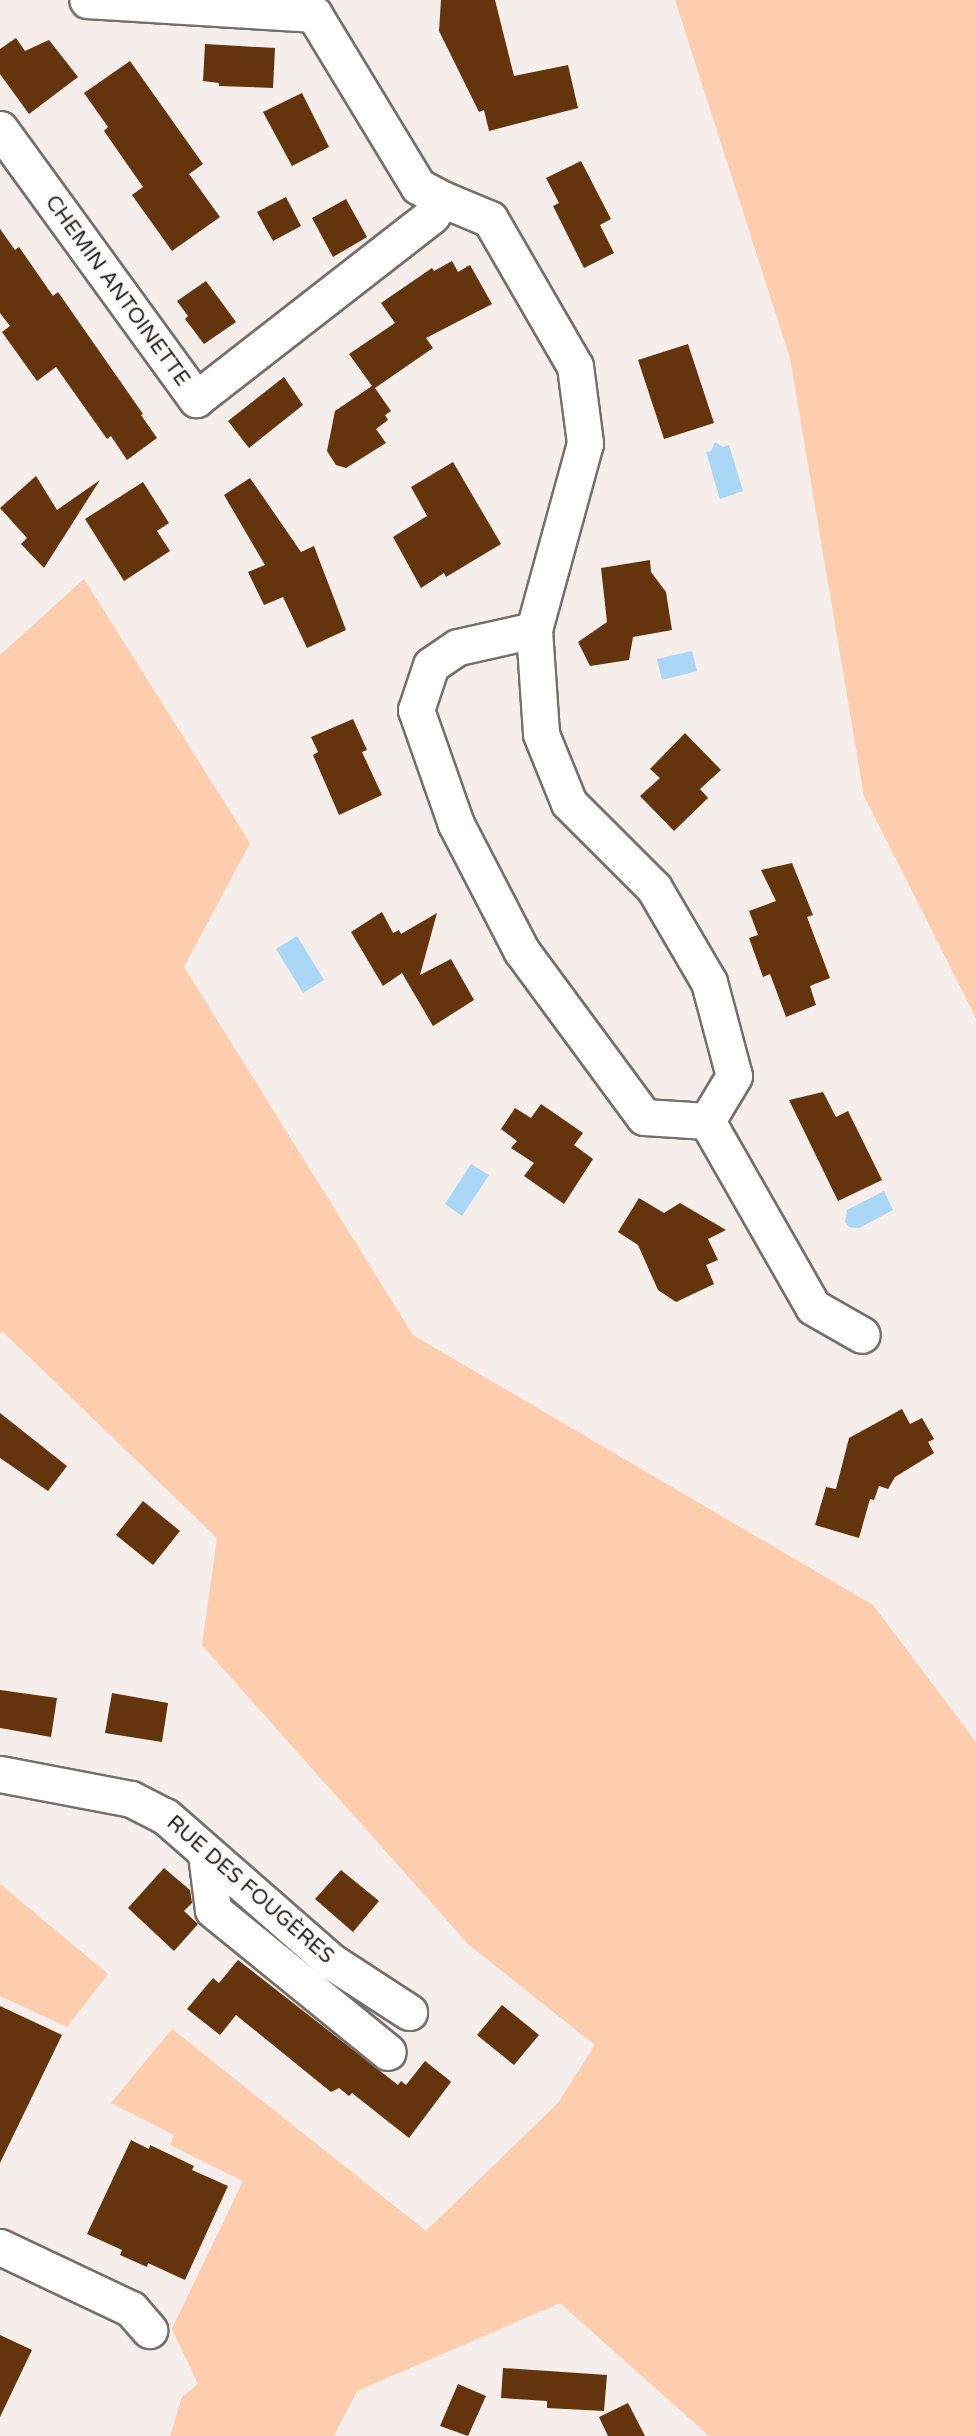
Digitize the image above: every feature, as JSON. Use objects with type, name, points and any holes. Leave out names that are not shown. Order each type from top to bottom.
[{"type":"street","points":[[86,0],[219,4],[314,14],[418,186],[490,219],[575,366],[585,443],[534,630],[541,734],[569,803],[654,888],[709,982],[734,1076],[707,1121]]},
{"type":"street","name":"CHEMIN ANTOINETTE","points":[[0,129],[196,399],[432,215],[443,199]]},
{"type":"street","points":[[534,630],[458,647],[430,665],[416,710],[456,824],[521,950],[644,1117],[707,1121]]},
{"type":"street","points":[[707,1121],[813,1307],[862,1335]]},
{"type":"street","name":"RUE DES FOUGÈRES","points":[[0,1774],[131,1799],[165,1816],[332,1962],[409,2012]]},
{"type":"street","points":[[206,1854],[212,1910],[388,2052]]},
{"type":"street","points":[[0,2247],[131,2309],[149,2330]]},
{"type":"shaded area","points":[[675,0],[976,0],[976,1018],[864,796],[790,358]]},
{"type":"shaded area","points":[[84,579],[250,843],[184,967],[413,1335],[873,1605],[976,1742],[976,2436],[709,2436],[560,2303],[357,2391],[334,2436],[170,2436],[182,2397],[198,2384],[172,2329],[243,2181],[170,2145],[174,2135],[111,2103],[172,2029],[426,2231],[558,2103],[595,2045],[469,1945],[202,1645],[217,1538],[3,1332],[0,1333],[0,655]]},
{"type":"shaded area","points":[[0,1884],[108,1974],[67,2027],[0,1996]]},
{"type":"water","points":[[715,442],[723,447],[729,445],[743,491],[720,499],[706,452],[711,451]]},
{"type":"water","points":[[692,651],[697,671],[662,680],[657,659]]},
{"type":"water","points":[[297,936],[324,980],[303,993],[276,949]]},
{"type":"water","points":[[471,1164],[489,1175],[462,1216],[445,1204]]},
{"type":"water","points":[[884,1191],[893,1210],[859,1228],[849,1227],[845,1222],[847,1210]]},
{"type":"building","points":[[441,0],[495,0],[514,76],[568,65],[578,108],[489,131],[484,110],[479,112],[439,31]]},
{"type":"building","points":[[16,38],[25,51],[49,40],[78,77],[29,114],[0,74],[0,49]]},
{"type":"building","points":[[205,44],[275,48],[273,88],[219,86],[219,83],[203,81]]},
{"type":"building","points":[[130,61],[203,164],[189,174],[220,217],[172,251],[132,195],[143,187],[104,131],[108,127],[84,93]]},
{"type":"building","points":[[302,93],[329,147],[292,166],[263,112]]},
{"type":"building","points":[[581,161],[611,219],[600,225],[614,253],[584,268],[553,206],[559,203],[546,178]]},
{"type":"building","points":[[286,197],[301,226],[273,241],[257,212]]},
{"type":"building","points":[[346,199],[367,237],[333,257],[312,218]]},
{"type":"building","points":[[0,229],[15,250],[19,247],[53,296],[58,292],[157,438],[127,460],[111,436],[107,439],[56,367],[37,381],[2,332],[10,326],[0,313]]},
{"type":"building","points":[[452,261],[458,272],[470,265],[492,304],[426,338],[433,348],[375,388],[391,411],[385,415],[388,420],[376,429],[386,443],[346,468],[336,465],[327,451],[335,411],[372,386],[349,354],[395,323],[381,303],[432,268],[434,271]]},
{"type":"building","points":[[206,281],[236,322],[204,344],[185,319],[188,316],[177,301]]},
{"type":"building","points":[[688,344],[714,423],[664,439],[638,360]]},
{"type":"building","points":[[284,377],[303,405],[249,448],[228,421]]},
{"type":"building","points":[[453,462],[501,544],[446,577],[444,573],[421,588],[393,537],[427,516],[411,487]]},
{"type":"building","points":[[36,476],[57,510],[100,480],[44,568],[21,544],[27,538],[0,508]]},
{"type":"building","points":[[250,478],[301,552],[314,546],[346,630],[307,648],[283,597],[264,605],[248,572],[265,565],[224,495]]},
{"type":"building","points":[[143,482],[169,523],[157,531],[170,551],[124,581],[85,519]]},
{"type":"building","points":[[650,560],[651,572],[666,592],[672,630],[633,637],[629,660],[590,666],[578,642],[607,622],[601,568]]},
{"type":"building","points":[[353,719],[367,750],[362,752],[382,795],[339,815],[313,755],[318,752],[311,737]]},
{"type":"building","points":[[685,733],[721,770],[700,789],[708,798],[674,831],[640,796],[660,778],[650,769]]},
{"type":"building","points":[[792,863],[813,915],[807,917],[830,978],[810,986],[816,1005],[786,1017],[770,974],[763,977],[749,938],[758,935],[749,911],[776,901],[761,870]]},
{"type":"building","points":[[382,912],[393,933],[399,930],[401,934],[437,913],[420,975],[451,959],[474,1000],[433,1026],[402,973],[383,986],[351,932]]},
{"type":"building","points":[[823,1092],[836,1117],[848,1111],[882,1180],[838,1201],[789,1100]]},
{"type":"building","points":[[541,1104],[583,1133],[574,1145],[593,1159],[564,1204],[524,1176],[534,1163],[511,1148],[517,1141],[501,1129],[515,1108],[531,1118]]},
{"type":"building","points":[[639,1198],[664,1213],[680,1203],[726,1230],[708,1239],[718,1260],[706,1265],[714,1284],[676,1302],[658,1290],[638,1245],[618,1232]]},
{"type":"building","points":[[902,1409],[910,1424],[922,1418],[934,1439],[928,1442],[934,1453],[895,1477],[888,1489],[879,1486],[874,1500],[870,1499],[859,1538],[815,1525],[826,1487],[836,1489],[849,1438]]},
{"type":"building","points":[[0,1413],[67,1466],[48,1491],[0,1458]]},
{"type":"building","points":[[143,1501],[180,1531],[153,1565],[116,1535]]},
{"type":"building","points":[[0,1690],[57,1698],[51,1737],[0,1728]]},
{"type":"building","points":[[112,1693],[168,1703],[162,1742],[105,1733]]},
{"type":"building","points":[[164,1868],[190,1890],[192,1903],[184,1911],[198,1924],[174,1951],[128,1908]]},
{"type":"building","points":[[341,1870],[379,1901],[353,1932],[315,1899]]},
{"type":"building","points":[[238,1960],[398,2085],[401,2081],[406,2085],[425,2061],[451,2082],[409,2138],[352,2093],[349,2096],[339,2088],[331,2092],[236,2015],[220,2035],[187,2009],[213,1978],[219,1983]]},
{"type":"building","points":[[502,2005],[539,2035],[514,2065],[477,2035]]},
{"type":"building","points":[[0,2006],[62,2035],[0,2163]]},
{"type":"building","points":[[131,2140],[149,2149],[150,2145],[194,2166],[192,2170],[228,2186],[185,2280],[148,2263],[147,2267],[120,2255],[122,2250],[87,2234]]},
{"type":"building","points":[[0,2335],[32,2350],[0,2417]]},
{"type":"building","points":[[503,2368],[607,2375],[604,2411],[547,2408],[547,2401],[501,2398]]},
{"type":"building","points":[[458,2384],[486,2396],[468,2436],[440,2426]]},
{"type":"building","points":[[628,2403],[645,2436],[608,2436],[599,2417]]}]
